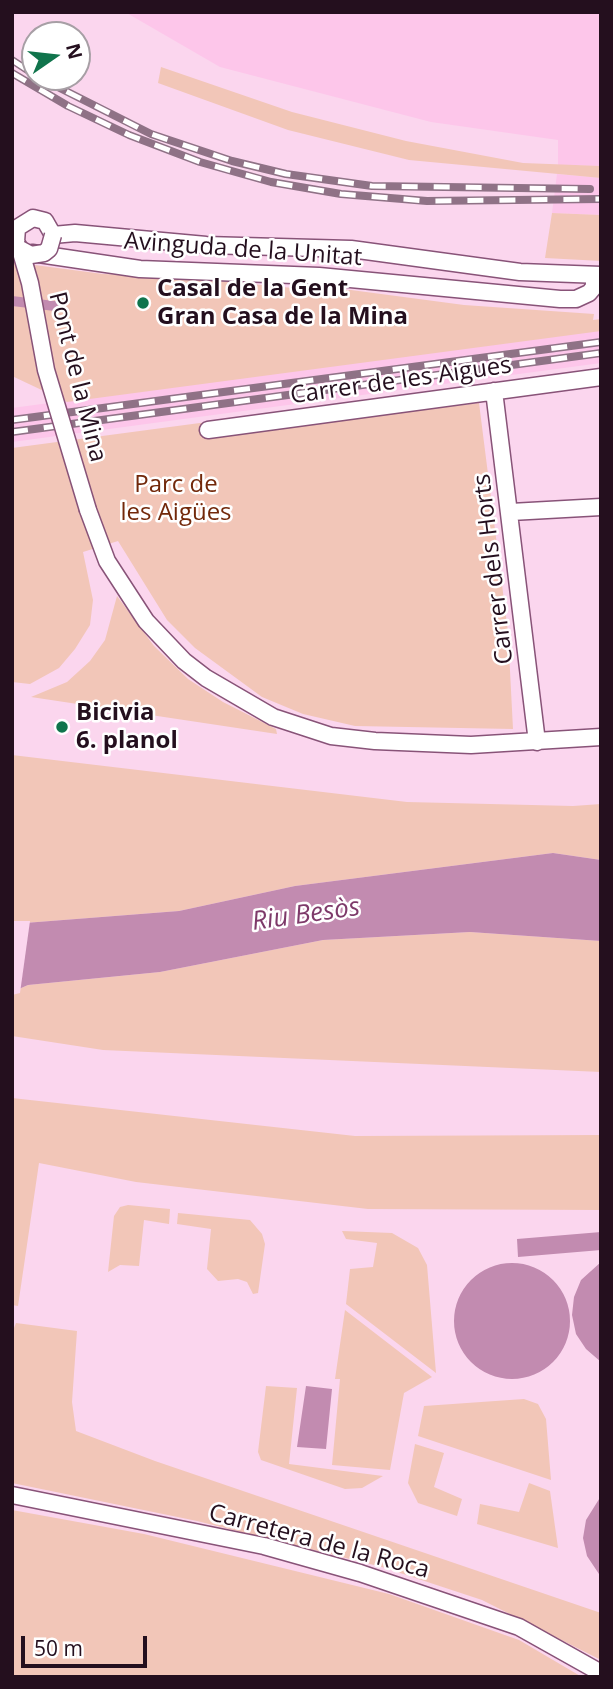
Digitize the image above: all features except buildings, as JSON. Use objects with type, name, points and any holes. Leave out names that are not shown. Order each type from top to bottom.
[{"type":"street","points":[[16,250],[38,255],[49,249],[53,235],[49,225],[39,218],[27,219],[15,227],[16,250],[30,283]]},
{"type":"street","name":"Avinguda de la Unitat","points":[[16,250],[140,269],[320,276],[560,299],[576,299],[589,293],[594,287],[597,275],[520,272],[351,249],[206,244],[75,233],[53,235]]},
{"type":"street","points":[[30,283],[38,255]]},
{"type":"street","name":"Pont de la Mina","points":[[30,283],[46,370],[88,510],[107,561],[146,621],[184,661],[248,705],[296,726],[331,736],[375,741],[471,745],[601,737]]},
{"type":"street","name":"Carrer de les Aigues","points":[[208,430],[601,377]]},
{"type":"street","name":"Carrer dels Horts","points":[[494,391],[511,512],[537,742]]},
{"type":"street","points":[[511,512],[601,507]]},
{"type":"street","name":"Carretera de la Roca","points":[[12,1495],[264,1546],[360,1573],[519,1628],[601,1673]]},
{"type":"shaded area","points":[[125,12],[601,12],[601,166],[558,165],[558,140],[431,122],[220,67]]},
{"type":"shaded area","points":[[557,174],[601,178],[601,215],[552,213]]},
{"type":"shaded area","points":[[601,329],[601,363],[12,442],[12,408]]},
{"type":"green space","points":[[161,67],[292,112],[406,141],[523,163],[601,166],[601,178],[409,160],[288,130],[158,83]]},
{"type":"green space","points":[[552,213],[601,215],[601,261],[545,258]]},
{"type":"green space","points":[[12,262],[103,274],[351,290],[464,305],[594,314],[593,320],[601,319],[601,331],[67,402],[12,376]]},
{"type":"green space","name":"Parc de les Aigües","points":[[479,403],[508,632],[513,729],[355,726],[303,714],[262,697],[195,648],[167,620],[118,541],[83,552],[93,600],[90,625],[75,649],[59,668],[30,684],[12,682],[12,448],[290,411],[284,427]]},
{"type":"green space","points":[[117,596],[154,646],[188,679],[223,702],[276,729],[277,734],[31,697],[67,682],[90,661],[105,640]]},
{"type":"green space","points":[[12,755],[407,802],[573,806],[601,804],[601,860],[553,853],[295,886],[179,911],[12,924]]},
{"type":"green space","points":[[470,932],[601,941],[601,1072],[103,1050],[12,1036],[12,992],[28,985],[160,972],[323,940]]},
{"type":"green space","points":[[12,1098],[355,1136],[601,1135],[601,1210],[368,1209],[136,1182],[39,1163],[18,1306],[12,1305]]},
{"type":"green space","points":[[128,1205],[170,1209],[169,1224],[144,1220],[139,1266],[120,1265],[108,1272],[114,1216],[120,1207]]},
{"type":"green space","points":[[178,1213],[250,1220],[262,1234],[265,1244],[258,1293],[253,1294],[247,1282],[238,1279],[218,1281],[207,1269],[211,1229],[177,1224]]},
{"type":"green space","points":[[342,1231],[392,1233],[418,1248],[427,1265],[436,1373],[346,1304],[350,1269],[373,1267],[377,1243],[346,1239]]},
{"type":"green space","points":[[345,1310],[432,1377],[404,1393],[390,1470],[332,1465],[340,1379],[335,1379]]},
{"type":"green space","points":[[16,1323],[77,1331],[72,1402],[76,1431],[155,1461],[601,1613],[601,1660],[482,1600],[382,1567],[197,1521],[12,1483],[12,1333]]},
{"type":"green space","points":[[266,1386],[297,1388],[289,1464],[383,1476],[362,1488],[345,1489],[261,1460],[258,1452]]},
{"type":"green space","points":[[524,1399],[538,1404],[546,1419],[551,1480],[418,1436],[424,1406]]},
{"type":"green space","points":[[415,1444],[444,1453],[434,1487],[462,1499],[457,1516],[418,1503],[408,1483]]},
{"type":"green space","points":[[529,1483],[550,1491],[558,1548],[477,1524],[480,1504],[519,1512]]},
{"type":"green space","points":[[12,1510],[144,1534],[389,1594],[519,1640],[582,1677],[12,1677]]},
{"type":"water","points":[[12,296],[63,302],[63,312],[12,306]]},
{"type":"water","name":"Riu Besòs","points":[[553,853],[601,860],[601,941],[470,932],[323,940],[160,972],[28,985],[12,992],[12,924],[179,911],[295,886]]},
{"type":"water","points":[[601,1232],[601,1250],[518,1257],[517,1239]]},
{"type":"water","points":[[601,1262],[601,1362],[586,1349],[576,1334],[572,1315],[574,1297],[581,1280]]},
{"type":"water","points":[[512,1263],[534,1267],[553,1280],[566,1299],[570,1321],[566,1343],[553,1362],[534,1375],[512,1379],[490,1375],[471,1362],[458,1343],[454,1321],[458,1299],[471,1280],[490,1267]]},
{"type":"water","points":[[306,1386],[332,1389],[326,1449],[297,1447]]},
{"type":"water","points":[[601,1496],[601,1577],[587,1556],[583,1538],[586,1520]]},
{"type":"pier","points":[[12,921],[30,921],[20,993],[12,995]]},
{"type":"railway","points":[[12,60],[21,66]]},
{"type":"railway","points":[[12,73],[68,106],[129,135],[200,162],[271,182],[341,194],[427,201],[601,199]]},
{"type":"railway","points":[[66,91],[151,134],[232,161],[286,174],[372,186],[590,189]]},
{"type":"railway","points":[[12,420],[601,342]]},
{"type":"railway","points":[[12,432],[601,353]]},
{"type":"place","name":"Casal de la Gent Gran Casa de la Mina","points":[[143,303]]},
{"type":"place","name":"Bicivia 6. planol","points":[[62,727]]}]
